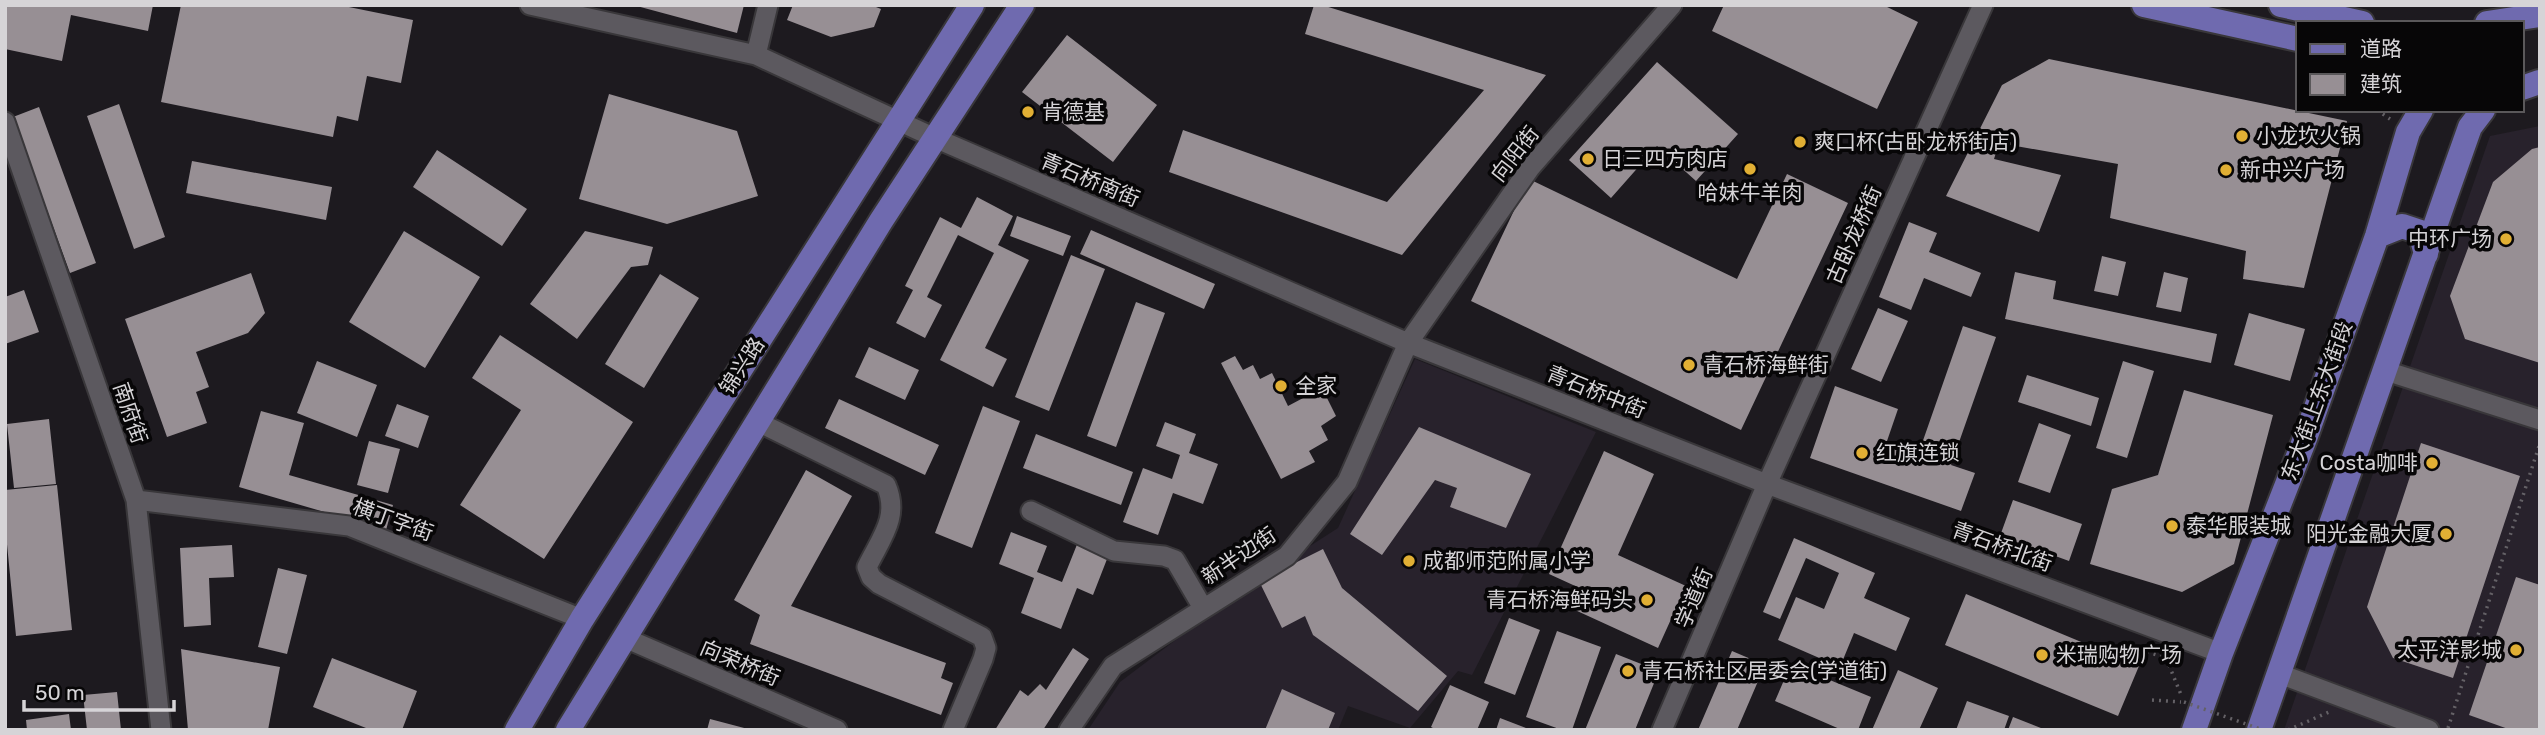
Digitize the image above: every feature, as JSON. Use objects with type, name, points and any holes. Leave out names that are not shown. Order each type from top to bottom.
[{"type":"main road","name":"锦兴路","points":[[517,730],[582,619],[972,5]]},
{"type":"main road","name":"锦兴路","points":[[568,730],[881,221],[1022,5]]},
{"type":"main road","points":[[2144,5],[2296,39]]},
{"type":"main road","points":[[2281,5],[2353,21]]},
{"type":"main road","points":[[2505,21],[2532,18]]},
{"type":"main road","name":"东大街上东大街段","points":[[2194,730],[2221,653],[2306,436],[2377,236],[2408,132],[2420,112]]},
{"type":"main road","points":[[2261,730],[2470,127],[2481,112]]},
{"type":"main road","points":[[2377,236],[2402,226],[2420,232],[2426,254]]},
{"type":"street","name":"青石桥南街","points":[[530,5],[756,55],[935,138],[1408,343]]},
{"type":"street","points":[[756,55],[768,5]]},
{"type":"street","name":"向阳街","points":[[1408,343],[1531,168],[1672,5]]},
{"type":"street","name":"古卧龙桥街","points":[[1767,484],[1983,5]]},
{"type":"street","name":"南府街","points":[[5,122],[136,500],[161,730]]},
{"type":"street","name":"青石桥中街","points":[[1408,343],[1767,484]]},
{"type":"street","name":"新半边街","points":[[1069,730],[1113,666],[1287,556],[1347,482],[1408,343]]},
{"type":"street","points":[[2386,372],[2540,420]]},
{"type":"street","points":[[758,422],[886,485],[892,499],[892,515],[867,567],[871,577],[879,584],[982,637],[986,648],[953,730]]},
{"type":"street","name":"青石桥北街","points":[[1767,484],[2221,653]]},
{"type":"street","name":"学道街","points":[[1662,730],[1767,484]]},
{"type":"street","name":"横丁字街","points":[[136,500],[349,526],[582,619]]},
{"type":"street","points":[[1031,511],[1114,551],[1164,556],[1175,560],[1203,608]]},
{"type":"street","name":"向荣桥街","points":[[625,638],[837,730]]},
{"type":"street","points":[[2280,674],[2429,730]]},
{"type":"path","points":[[2448,730],[2540,443]]},
{"type":"path","points":[[2127,645],[2166,659],[2184,702]]},
{"type":"path","points":[[2152,700],[2184,702],[2261,730]]},
{"type":"path","points":[[2288,730],[2332,711]]},
{"type":"shaded area","points":[[2540,126],[2540,730],[2284,730],[2490,136]]},
{"type":"shaded area","name":"成都师范附属小学","points":[[1415,359],[1596,432],[1472,675],[1458,671],[1410,728],[1348,706],[1338,730],[1088,730],[1120,682],[1243,589],[1338,528]]},
{"type":"building","points":[[5,5],[153,5],[148,31],[71,15],[62,61],[5,49]]},
{"type":"building","points":[[181,5],[339,5],[413,20],[401,83],[367,76],[358,121],[337,116],[333,137],[161,102]]},
{"type":"building","points":[[633,5],[744,5],[737,33]]},
{"type":"building","points":[[793,5],[871,5],[881,9],[874,27],[831,37],[787,20]]},
{"type":"building","points":[[1314,5],[1322,5],[1546,75],[1402,255],[1169,172],[1183,130],[1387,202],[1484,90],[1305,34]]},
{"type":"building","points":[[1724,5],[1883,5],[1918,22],[1877,109],[1712,31]]},
{"type":"building","points":[[1067,35],[1157,105],[1113,162],[1022,92]]},
{"type":"building","name":"新中兴广场","points":[[2049,59],[2347,121],[2304,288],[2243,279],[2246,251],[2110,218],[2118,164],[1999,143],[1994,159],[2061,175],[2039,232],[1946,196],[2002,85]]},
{"type":"building","points":[[1657,62],[1738,134],[1696,181],[1657,146],[1611,198],[1569,160]]},
{"type":"building","points":[[609,94],[737,131],[758,196],[667,224],[579,199]]},
{"type":"building","points":[[119,104],[165,237],[134,249],[87,116]]},
{"type":"building","points":[[39,107],[96,263],[70,273],[13,117]]},
{"type":"building","name":"中环广场","points":[[2540,147],[2540,363],[2465,339],[2450,296],[2493,182],[2532,149]]},
{"type":"building","points":[[437,150],[527,209],[502,246],[413,187]]},
{"type":"building","points":[[192,161],[332,187],[326,220],[186,193]]},
{"type":"building","name":"青石桥海鲜街","points":[[1787,174],[1848,203],[1741,430],[1471,301],[1529,179],[1737,279]]},
{"type":"building","points":[[977,197],[1013,216],[998,245],[1029,260],[985,348],[1007,359],[993,387],[940,360],[994,253],[958,235],[927,297],[942,305],[925,338],[896,323],[913,290],[905,286],[940,217],[961,228]]},
{"type":"building","points":[[1017,216],[1071,236],[1063,256],[1010,236]]},
{"type":"building","points":[[1909,222],[1937,233],[1929,252],[1981,273],[1971,297],[1924,278],[1911,310],[1879,297]]},
{"type":"building","points":[[1091,230],[1215,284],[1204,309],[1080,254]]},
{"type":"building","points":[[404,231],[480,277],[425,368],[349,322]]},
{"type":"building","points":[[585,231],[653,247],[648,265],[631,267],[577,339],[530,304]]},
{"type":"building","points":[[1071,255],[1105,269],[1049,411],[1015,397]]},
{"type":"building","points":[[2102,256],[2126,262],[2118,296],[2094,291]]},
{"type":"building","points":[[2015,272],[2056,281],[2053,299],[2217,334],[2211,363],[2005,319]]},
{"type":"building","points":[[2164,272],[2188,278],[2181,312],[2156,307]]},
{"type":"building","points":[[251,273],[265,313],[248,333],[196,352],[209,387],[196,392],[207,423],[167,437],[125,319]]},
{"type":"building","points":[[660,274],[699,298],[644,388],[605,364]]},
{"type":"building","points":[[24,290],[39,332],[5,344],[5,297]]},
{"type":"building","points":[[1136,302],[1165,313],[1116,447],[1087,436]]},
{"type":"building","points":[[1878,308],[1908,321],[1881,382],[1851,369]]},
{"type":"building","points":[[2249,313],[2305,329],[2290,381],[2234,365]]},
{"type":"building","points":[[1963,326],[1996,337],[1951,465],[1975,473],[1961,511],[1810,458],[1835,386],[1898,409],[1887,441],[1919,452]]},
{"type":"building","points":[[500,335],[633,422],[544,559],[460,505],[521,410],[472,378]]},
{"type":"building","points":[[869,347],[919,370],[905,400],[855,377]]},
{"type":"building","points":[[1235,356],[1243,370],[1253,365],[1260,379],[1272,373],[1288,406],[1322,388],[1336,416],[1321,426],[1328,440],[1309,451],[1315,462],[1281,479],[1221,363]]},
{"type":"building","points":[[317,361],[377,385],[357,437],[297,413]]},
{"type":"building","points":[[2123,361],[2154,371],[2127,458],[2096,448]]},
{"type":"building","points":[[2027,375],[2099,398],[2091,426],[2018,402]]},
{"type":"building","name":"泰华服装城","points":[[2184,390],[2273,415],[2234,564],[2182,592],[2090,564],[2112,489],[2158,475]]},
{"type":"building","points":[[839,399],[939,445],[925,475],[825,428]]},
{"type":"building","points":[[397,404],[429,416],[418,448],[385,436]]},
{"type":"building","points":[[983,406],[1020,421],[972,548],[935,533]]},
{"type":"building","points":[[261,411],[304,423],[289,475],[393,505],[386,530],[239,487]]},
{"type":"building","points":[[49,419],[56,484],[14,488],[7,424]]},
{"type":"building","points":[[1165,422],[1196,434],[1189,453],[1218,464],[1203,504],[1173,493],[1158,535],[1123,522],[1143,468],[1172,479],[1180,455],[1156,446]]},
{"type":"building","points":[[2039,423],[2071,435],[2050,493],[2018,482]]},
{"type":"building","points":[[1419,427],[1531,474],[1506,528],[1450,507],[1457,488],[1435,480],[1382,555],[1350,534]]},
{"type":"building","points":[[1036,434],[1133,472],[1121,505],[1023,468]]},
{"type":"building","points":[[369,441],[400,449],[388,493],[357,485]]},
{"type":"building","name":"阳光金融大厦","points":[[2421,443],[2520,476],[2453,678],[2393,658],[2367,607]]},
{"type":"building","points":[[1604,451],[1654,474],[1618,555],[1686,586],[1658,648],[1575,610],[1584,590],[1549,574]]},
{"type":"building","points":[[806,470],[852,496],[791,606],[946,663],[941,678],[953,683],[941,715],[750,644],[760,615],[734,600]]},
{"type":"building","points":[[57,485],[72,630],[16,636],[5,524],[5,490]]},
{"type":"building","points":[[2013,500],[2082,524],[2069,561],[2000,536]]},
{"type":"building","points":[[1011,532],[1047,546],[1037,572],[1062,582],[1078,542],[1109,554],[1093,595],[1077,588],[1061,629],[1021,613],[1034,578],[999,564]]},
{"type":"building","points":[[1794,538],[1875,573],[1864,598],[1910,618],[1896,651],[1854,633],[1840,667],[1778,640],[1796,597],[1824,609],[1839,573],[1806,558],[1780,619],[1763,612]]},
{"type":"building","points":[[232,545],[234,577],[209,578],[211,625],[184,627],[180,548]]},
{"type":"building","points":[[1323,549],[1342,588],[1447,676],[1418,711],[1313,635],[1305,616],[1282,628],[1259,581]]},
{"type":"building","points":[[278,568],[307,575],[287,654],[258,647]]},
{"type":"building","name":"太平洋影城","points":[[2516,577],[2540,585],[2540,730],[2511,730],[2469,715]]},
{"type":"building","name":"米瑞购物广场","points":[[1966,594],[2139,666],[2118,716],[1945,645]]},
{"type":"building","points":[[1509,618],[1540,630],[1515,695],[1484,683]]},
{"type":"building","points":[[1557,631],[1601,647],[1572,730],[1562,730],[1526,717]]},
{"type":"building","points":[[1073,648],[1089,659],[1043,730],[995,730],[1020,690],[1028,696],[1040,684],[1046,690]]},
{"type":"building","points":[[181,649],[280,667],[268,730],[188,730]]},
{"type":"building","points":[[1732,651],[1765,665],[1737,730],[1698,730]]},
{"type":"building","points":[[1616,654],[1659,671],[1635,730],[1585,730]]},
{"type":"building","points":[[332,658],[417,691],[402,730],[371,730],[313,707]]},
{"type":"building","points":[[1791,664],[1871,697],[1858,730],[1842,730],[1775,701]]},
{"type":"building","points":[[1898,670],[1938,688],[1919,730],[1872,730]]},
{"type":"building","points":[[1450,685],[1489,702],[1477,730],[1437,730],[1431,727]]},
{"type":"building","points":[[1282,689],[1335,713],[1328,730],[1265,730]]},
{"type":"building","points":[[117,692],[121,730],[87,730],[83,695]]},
{"type":"building","points":[[1967,701],[2009,716],[2004,730],[1956,730]]},
{"type":"building","points":[[69,714],[71,730],[27,730],[26,720]]},
{"type":"building","points":[[2013,717],[2046,730],[2008,730]]},
{"type":"building","points":[[1500,718],[1531,730],[1496,730]]},
{"type":"building","points":[[710,719],[748,729],[748,730],[707,730]]},
{"type":"place","name":"肯德基","points":[[1028,112]]},
{"type":"place","name":"小龙坎火锅","points":[[2242,136]]},
{"type":"place","name":"爽口杯(古卧龙桥街店)","points":[[1800,142]]},
{"type":"place","name":"日三四方肉店","points":[[1588,159]]},
{"type":"place","name":"哈妹牛羊肉","points":[[1750,169]]},
{"type":"place","name":"新中兴广场","points":[[2226,170]]},
{"type":"place","name":"中环广场","points":[[2506,239]]},
{"type":"place","name":"青石桥海鲜街","points":[[1689,365]]},
{"type":"place","name":"全家","points":[[1281,386]]},
{"type":"place","name":"红旗连锁","points":[[1862,453]]},
{"type":"place","name":"Costa咖啡","points":[[2432,463]]},
{"type":"place","name":"泰华服装城","points":[[2172,526]]},
{"type":"place","name":"阳光金融大厦","points":[[2446,534]]},
{"type":"place","name":"成都师范附属小学","points":[[1409,561]]},
{"type":"place","name":"青石桥海鲜码头","points":[[1647,600]]},
{"type":"place","name":"太平洋影城","points":[[2516,650]]},
{"type":"place","name":"米瑞购物广场","points":[[2042,655]]},
{"type":"place","name":"青石桥社区居委会(学道街)","points":[[1628,671]]}]
